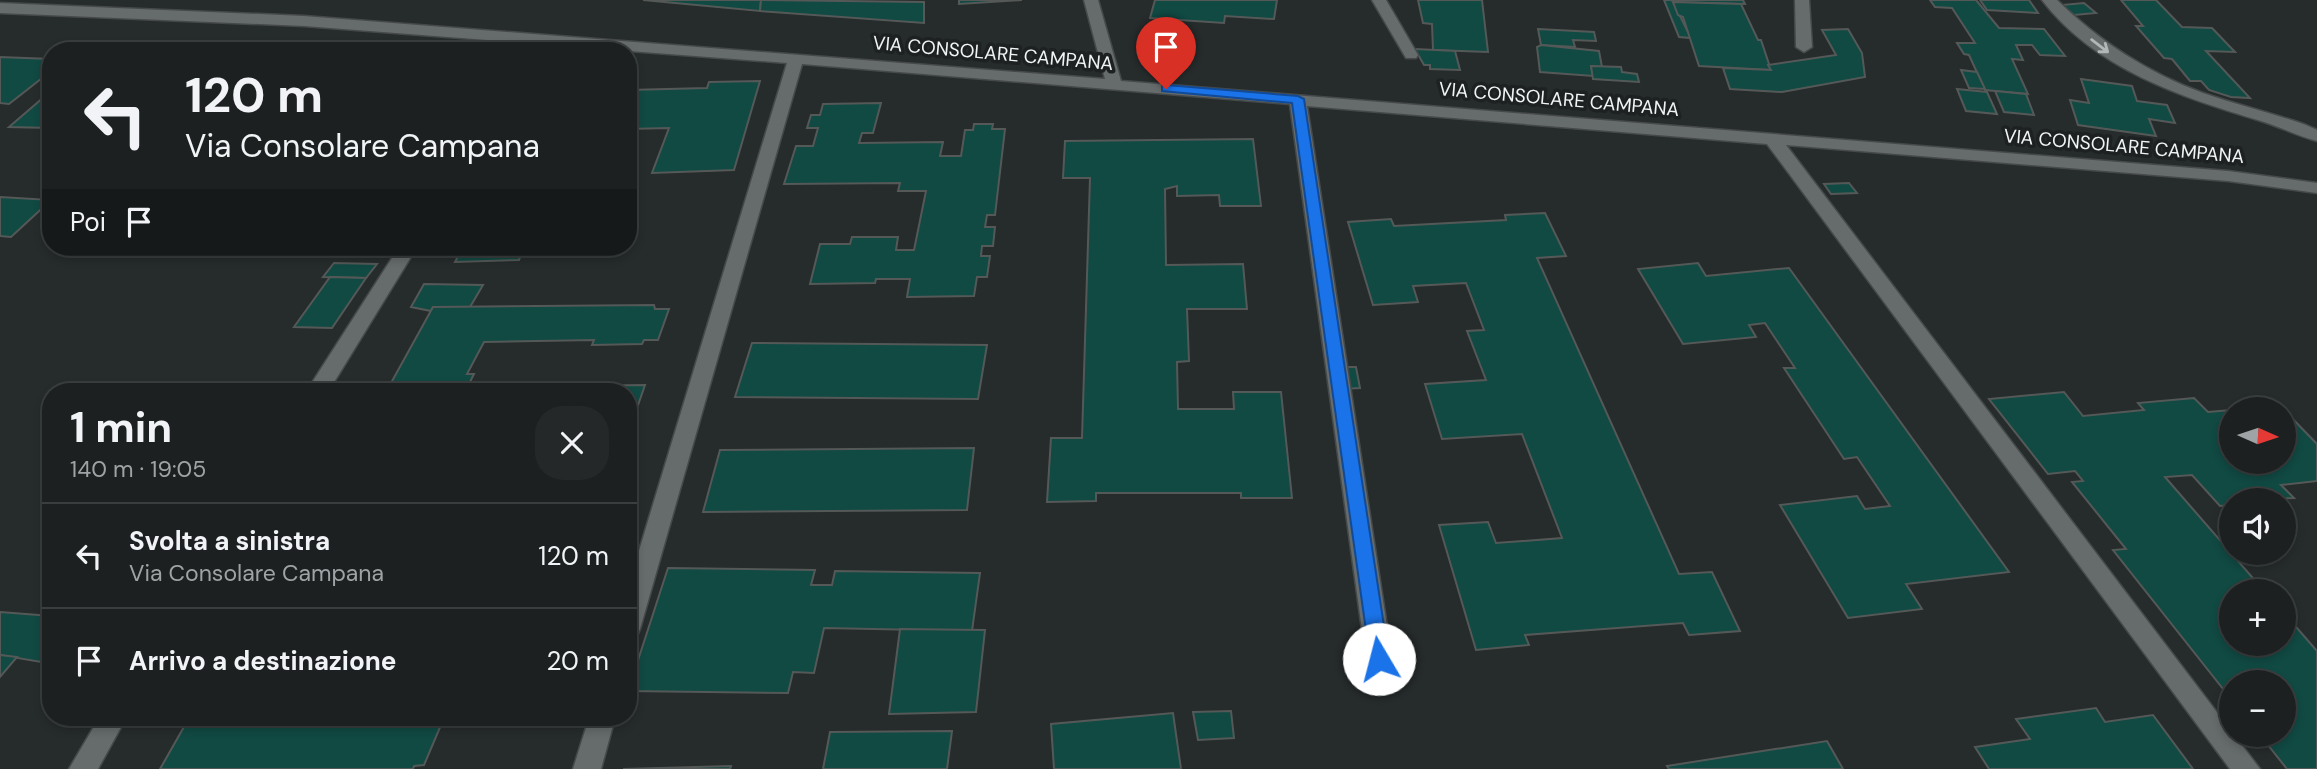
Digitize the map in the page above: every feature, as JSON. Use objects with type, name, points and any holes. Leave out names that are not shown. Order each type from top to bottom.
[{"type":"street","points":[[1091,0],[1114,84]]},
{"type":"street","points":[[1802,0],[1804,47]]},
{"type":"street","points":[[2049,0],[2091,40],[2150,75],[2182,91],[2284,121],[2317,136]]},
{"type":"street","name":"VIA CONSOLARE CAMPANA","points":[[0,8],[304,21],[515,42]]},
{"type":"street","name":"VIA CONSOLARE CAMPANA","points":[[637,50],[796,59],[1298,99],[2228,176],[2317,188]]},
{"type":"street","points":[[637,598],[796,59]]},
{"type":"street","points":[[1298,99],[1379,659]]},
{"type":"street","points":[[1772,138],[2246,769]]},
{"type":"street","points":[[323,383],[402,256]]},
{"type":"street","points":[[83,769],[108,726]]},
{"type":"street","points":[[587,769],[600,726]]},
{"type":"lane","points":[[1378,0],[1411,55]]},
{"type":"building","points":[[643,0],[761,0],[760,11]]},
{"type":"building","points":[[761,0],[924,2],[924,23],[760,11]]},
{"type":"building","points":[[959,0],[1022,0],[959,4]]},
{"type":"building","points":[[1155,0],[1277,0],[1274,19],[1225,16],[1224,23],[1150,18]]},
{"type":"building","points":[[1418,0],[1482,0],[1488,52],[1433,50],[1432,24],[1423,23]]},
{"type":"building","points":[[1664,0],[1743,0],[1745,4],[1673,2],[1691,38],[1679,37]]},
{"type":"building","points":[[1930,0],[1976,0],[1999,28],[2044,29],[2065,56],[2040,55],[2032,45],[2016,45],[2023,60],[2012,59],[2028,94],[1985,90],[1969,55],[1964,54],[1957,43],[1975,43],[1952,8],[1935,7]]},
{"type":"building","points":[[1980,0],[2029,0],[2038,13],[1987,10]]},
{"type":"building","points":[[2121,0],[2156,0],[2182,27],[2212,28],[2235,52],[2206,51],[2250,98],[2231,97],[2209,90],[2201,81],[2190,81],[2172,59],[2164,58],[2136,26],[2143,26]]},
{"type":"building","points":[[1673,2],[1741,4],[1758,40],[1761,40],[1771,70],[1699,66],[1683,17],[1678,15]]},
{"type":"building","points":[[2084,3],[2096,13],[2074,15],[2062,5]]},
{"type":"building","points":[[1538,29],[1594,32],[1596,41],[1573,40],[1575,47],[1541,45]]},
{"type":"building","points":[[1848,29],[1862,53],[1865,77],[1782,92],[1730,89],[1723,68],[1771,70],[1768,65],[1836,55],[1822,30]]},
{"type":"building","points":[[1541,45],[1599,51],[1602,67],[1591,66],[1593,76],[1540,72],[1537,47]]},
{"type":"building","points":[[1415,49],[1455,51],[1460,70],[1430,69],[1430,65],[1424,65]]},
{"type":"building","points":[[0,57],[42,59],[42,78],[9,104],[0,103]]},
{"type":"building","points":[[1591,66],[1621,67],[1622,72],[1637,74],[1639,82],[1593,79]]},
{"type":"building","points":[[1961,70],[1977,72],[1985,89],[1969,88]]},
{"type":"building","points":[[2081,79],[2132,86],[2137,101],[2167,105],[2175,123],[2149,119],[2156,136],[2078,125],[2070,100],[2089,103]]},
{"type":"building","points":[[760,81],[734,170],[652,173],[669,128],[637,129],[637,90],[707,88],[709,82]]},
{"type":"building","points":[[1957,89],[1987,92],[1997,114],[1966,111]]},
{"type":"building","points":[[1995,91],[2026,94],[2034,115],[2004,112]]},
{"type":"building","points":[[42,99],[42,128],[9,127]]},
{"type":"building","points":[[881,103],[873,133],[862,133],[859,143],[943,142],[940,156],[961,156],[965,130],[973,130],[974,124],[993,124],[992,129],[1005,129],[995,215],[987,215],[985,227],[995,227],[993,246],[982,246],[981,256],[990,256],[987,277],[977,277],[974,296],[907,297],[910,279],[876,279],[875,283],[810,284],[820,244],[850,244],[852,237],[898,237],[896,250],[914,250],[926,191],[898,191],[900,183],[784,184],[796,146],[813,146],[818,128],[807,128],[811,115],[820,115],[823,104]]},
{"type":"building","points":[[1253,139],[1261,206],[1220,206],[1219,195],[1177,196],[1177,186],[1165,189],[1166,265],[1243,264],[1247,309],[1187,309],[1189,361],[1177,362],[1178,409],[1234,409],[1233,392],[1281,392],[1292,498],[1241,498],[1241,493],[1096,493],[1096,501],[1047,502],[1051,438],[1082,438],[1090,178],[1063,178],[1065,141]]},
{"type":"building","points":[[1849,183],[1857,193],[1831,194],[1824,184]]},
{"type":"building","points":[[0,197],[42,199],[42,208],[11,237],[0,236]]},
{"type":"building","points":[[1545,213],[1566,256],[1537,258],[1679,574],[1712,572],[1740,631],[1689,635],[1683,623],[1525,635],[1529,645],[1476,650],[1439,525],[1488,522],[1496,543],[1562,538],[1522,434],[1442,439],[1425,384],[1486,380],[1467,331],[1484,330],[1466,283],[1413,286],[1418,302],[1373,305],[1348,222],[1391,219],[1394,226],[1506,220],[1505,215]]},
{"type":"building","points":[[458,256],[520,256],[519,260],[455,262]]},
{"type":"building","points":[[334,263],[377,264],[366,278],[323,277]]},
{"type":"building","points":[[1698,263],[1706,276],[1789,268],[2009,572],[1906,584],[1922,609],[1848,618],[1780,505],[1857,496],[1865,509],[1890,506],[1857,457],[1844,459],[1784,368],[1795,368],[1765,323],[1749,325],[1756,337],[1683,344],[1638,269]]},
{"type":"building","points":[[330,277],[366,278],[332,328],[294,327]]},
{"type":"building","points":[[424,284],[483,285],[470,307],[433,307],[431,311],[411,307]]},
{"type":"building","points":[[654,305],[655,309],[669,309],[658,340],[644,340],[642,344],[592,345],[594,340],[484,342],[467,374],[474,374],[470,383],[391,383],[433,307]]},
{"type":"building","points":[[752,343],[987,345],[978,399],[735,397]]},
{"type":"building","points":[[1340,367],[1356,367],[1360,388],[1343,389]]},
{"type":"building","points":[[637,385],[645,385],[637,408]]},
{"type":"building","points":[[2064,392],[2083,416],[2144,410],[2138,403],[2194,398],[2208,412],[2219,411],[2219,474],[2296,474],[2296,422],[2317,444],[2317,481],[2281,485],[2284,488],[2219,488],[2219,505],[2192,475],[2165,477],[2219,539],[2219,565],[2242,565],[2254,579],[2219,579],[2219,656],[2296,656],[2296,627],[2317,651],[2317,769],[2287,769],[2270,747],[2296,747],[2296,670],[2219,670],[2219,684],[2113,550],[2126,549],[2072,482],[2083,481],[2075,471],[2048,474],[1989,399]]},
{"type":"building","points":[[974,448],[967,510],[703,512],[720,450]]},
{"type":"building","points":[[668,568],[815,570],[811,585],[832,585],[835,571],[980,573],[972,631],[824,628],[814,673],[793,672],[788,693],[637,691],[637,663]]},
{"type":"building","points":[[0,612],[42,615],[41,662],[0,655]]},
{"type":"building","points":[[900,629],[985,630],[976,712],[889,714]]},
{"type":"building","points":[[0,655],[17,657],[0,677]]},
{"type":"building","points":[[2096,708],[2105,722],[2153,715],[2193,769],[1989,769],[1975,747],[2030,739],[2016,719]]},
{"type":"building","points":[[1231,711],[1234,738],[1198,740],[1193,712]]},
{"type":"building","points":[[1173,713],[1181,769],[1054,769],[1051,724]]},
{"type":"building","points":[[184,726],[441,726],[424,765],[414,766],[413,769],[160,769]]},
{"type":"building","points":[[952,731],[947,769],[823,769],[830,732]]},
{"type":"building","points":[[1827,741],[1843,769],[1669,769],[1667,766]]},
{"type":"building","points":[[731,766],[730,769],[623,769]]},
{"type":"route","points":[[1166,89],[1298,99],[1379,659]]}]
